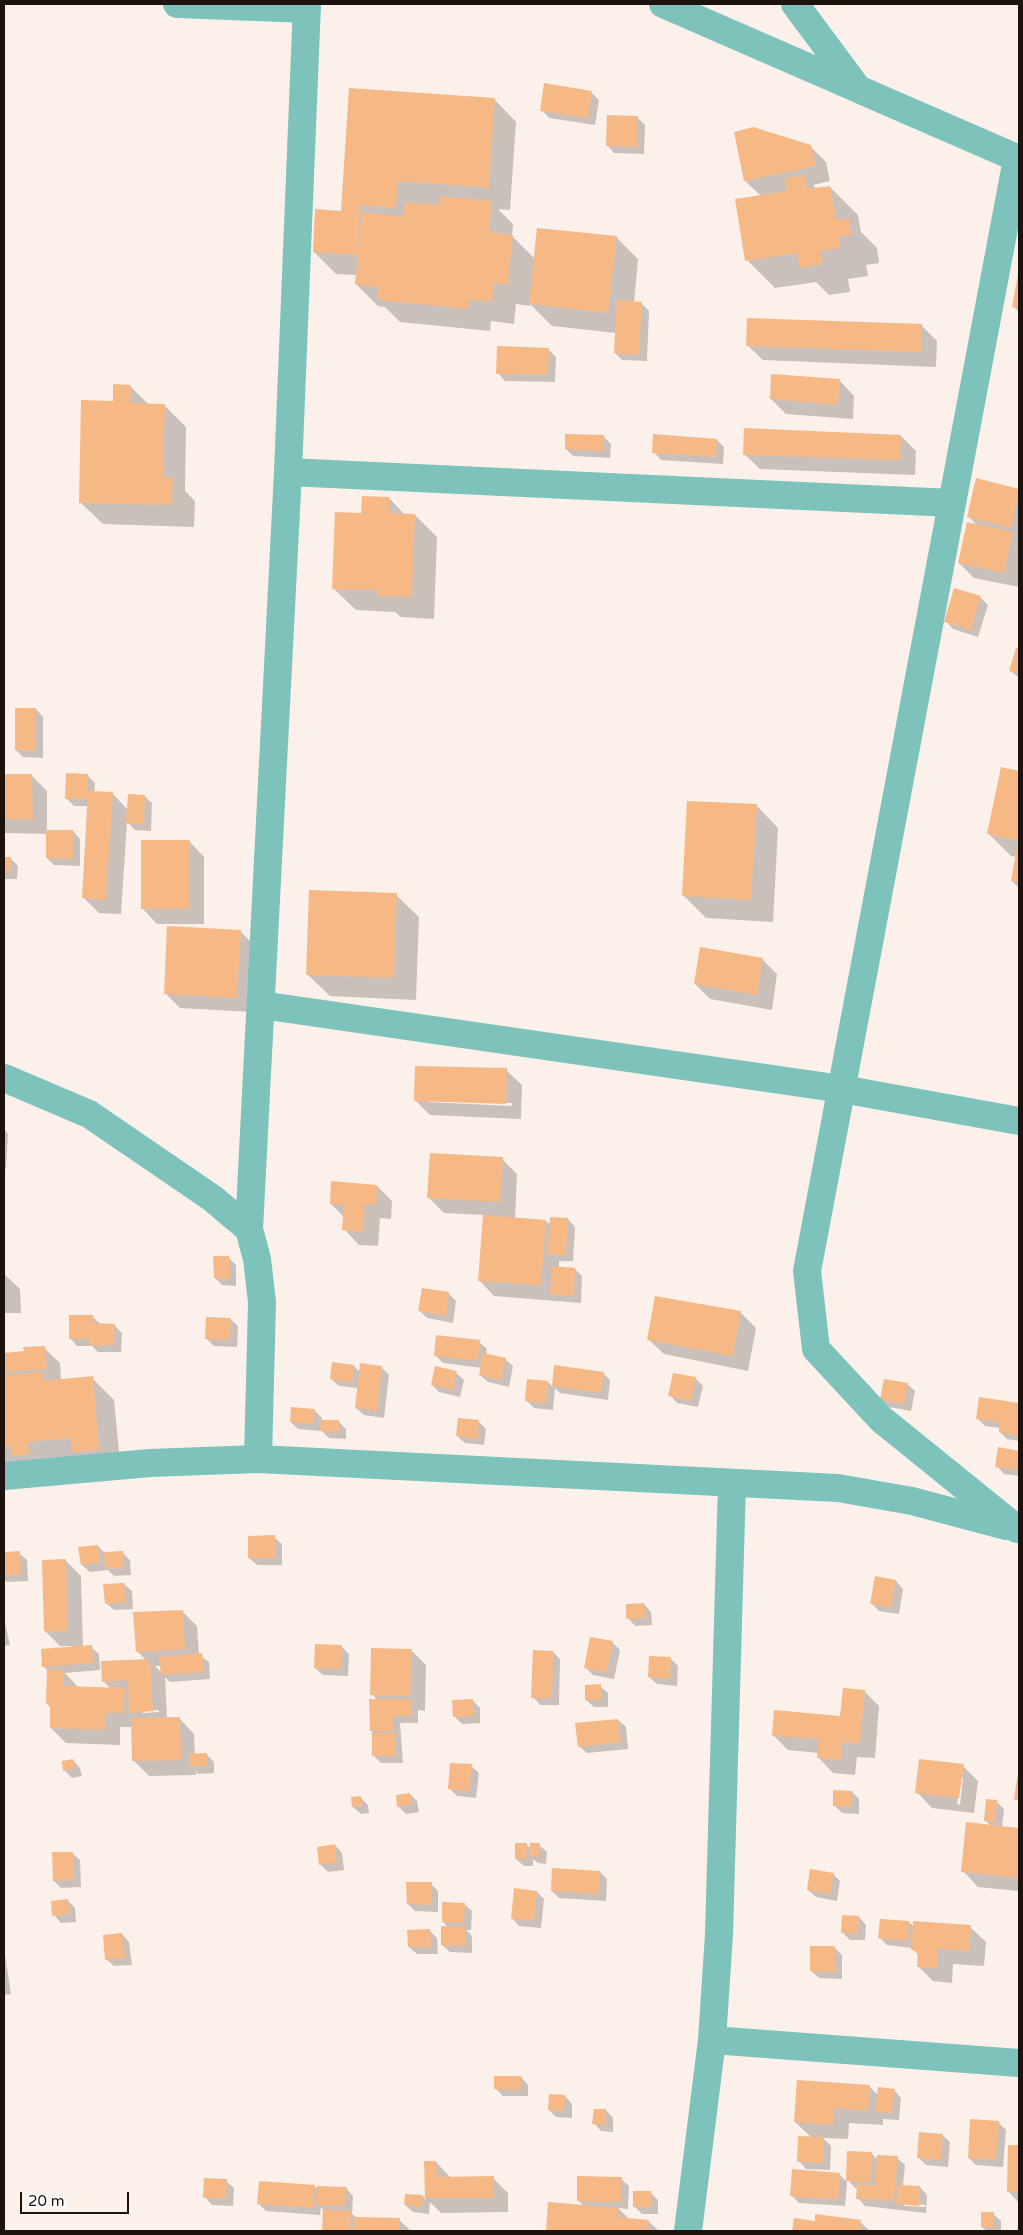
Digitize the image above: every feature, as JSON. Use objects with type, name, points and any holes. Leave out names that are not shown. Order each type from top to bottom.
[{"type":"street","points":[[177,4],[307,7],[288,472],[249,1229],[257,1259],[262,1302],[258,1459]]},
{"type":"street","points":[[663,4],[1018,159],[807,1271],[816,1349],[881,1419],[1018,1530]]},
{"type":"street","points":[[795,4],[858,89]]},
{"type":"street","points":[[288,472],[952,503]]},
{"type":"street","points":[[260,1005],[842,1089],[1019,1121]]},
{"type":"street","points":[[4,1078],[89,1114],[212,1198],[249,1229]]},
{"type":"street","points":[[4,1476],[150,1463],[258,1459],[838,1488],[912,1501],[1018,1530]]},
{"type":"street","points":[[688,2231],[712,2040],[718,1934],[732,1484]]},
{"type":"street","points":[[712,2040],[1019,2062]]},
{"type":"building","points":[[544,83],[592,91],[588,118],[540,111]]},
{"type":"building","points":[[349,88],[495,98],[489,188],[398,181],[396,208],[360,205],[357,255],[313,252],[315,209],[341,211]]},
{"type":"building","points":[[607,115],[638,116],[637,147],[606,146]]},
{"type":"building","points":[[753,127],[811,145],[816,166],[744,181],[734,132]]},
{"type":"building","points":[[805,175],[807,189],[830,186],[836,220],[849,218],[851,235],[838,237],[840,248],[820,251],[823,264],[800,268],[797,253],[745,261],[735,199],[787,191],[785,178]]},
{"type":"building","points":[[440,196],[492,201],[489,232],[513,235],[508,284],[494,283],[492,302],[469,300],[468,309],[377,300],[378,287],[355,284],[362,212],[404,217],[405,202],[439,205]]},
{"type":"building","points":[[537,228],[617,236],[608,313],[529,304]]},
{"type":"building","points":[[1019,274],[1019,308],[1012,307]]},
{"type":"building","points":[[617,300],[642,302],[639,355],[614,353]]},
{"type":"building","points":[[747,318],[922,324],[921,352],[746,346]]},
{"type":"building","points":[[497,346],[549,348],[548,375],[496,374]]},
{"type":"building","points":[[771,374],[840,379],[838,405],[770,399]]},
{"type":"building","points":[[113,384],[131,385],[130,403],[165,404],[163,477],[173,477],[172,505],[79,503],[81,400],[113,401]]},
{"type":"building","points":[[744,428],[901,435],[900,460],[743,455]]},
{"type":"building","points":[[565,434],[604,435],[603,451],[565,449]]},
{"type":"building","points":[[653,434],[717,439],[716,457],[652,453]]},
{"type":"building","points":[[976,478],[1019,489],[1011,528],[967,517]]},
{"type":"building","points":[[362,496],[389,497],[389,513],[415,514],[412,597],[377,596],[377,590],[332,589],[335,512],[361,513]]},
{"type":"building","points":[[967,522],[1013,532],[1004,573],[958,563]]},
{"type":"building","points":[[954,588],[981,596],[971,630],[944,622]]},
{"type":"building","points":[[1016,648],[1019,649],[1019,674],[1009,671]]},
{"type":"building","points":[[15,708],[36,708],[36,751],[15,750]]},
{"type":"building","points":[[1001,767],[1019,771],[1019,841],[987,834]]},
{"type":"building","points":[[66,773],[88,774],[87,799],[65,799]]},
{"type":"building","points":[[4,774],[32,774],[33,819],[4,819]]},
{"type":"building","points":[[88,791],[113,792],[106,900],[82,898]]},
{"type":"building","points":[[128,794],[145,795],[144,825],[126,823]]},
{"type":"building","points":[[687,801],[757,804],[751,900],[682,896]]},
{"type":"building","points":[[46,830],[73,830],[73,859],[46,858]]},
{"type":"building","points":[[141,840],[190,840],[189,909],[141,909]]},
{"type":"building","points":[[1019,842],[1019,883],[1011,881]]},
{"type":"building","points":[[4,857],[11,857],[10,872],[4,872]]},
{"type":"building","points":[[309,890],[397,893],[394,978],[306,975]]},
{"type":"building","points":[[167,926],[241,930],[237,998],[164,994]]},
{"type":"building","points":[[700,947],[763,958],[757,995],[694,984]]},
{"type":"building","points":[[415,1066],[507,1068],[506,1104],[414,1101]]},
{"type":"building","points":[[430,1153],[503,1157],[500,1202],[427,1198]]},
{"type":"building","points":[[331,1181],[377,1185],[376,1205],[365,1204],[363,1232],[342,1230],[344,1205],[330,1204]]},
{"type":"building","points":[[483,1215],[546,1220],[541,1285],[478,1281]]},
{"type":"building","points":[[550,1217],[568,1218],[566,1255],[547,1254]]},
{"type":"building","points":[[213,1256],[229,1256],[229,1279],[214,1278]]},
{"type":"building","points":[[552,1266],[575,1268],[574,1296],[550,1294]]},
{"type":"building","points":[[422,1288],[449,1292],[446,1316],[418,1311]]},
{"type":"building","points":[[655,1296],[741,1311],[733,1356],[647,1340]]},
{"type":"building","points":[[69,1315],[93,1315],[93,1323],[115,1324],[114,1345],[89,1346],[89,1339],[69,1339]]},
{"type":"building","points":[[206,1317],[231,1318],[230,1340],[205,1339]]},
{"type":"building","points":[[436,1335],[480,1340],[478,1361],[434,1356]]},
{"type":"building","points":[[45,1346],[47,1369],[4,1372],[4,1353],[24,1351],[23,1347]]},
{"type":"building","points":[[483,1353],[506,1358],[501,1380],[479,1375]]},
{"type":"building","points":[[332,1362],[354,1365],[352,1382],[330,1379]]},
{"type":"building","points":[[360,1363],[382,1366],[377,1411],[355,1408]]},
{"type":"building","points":[[554,1365],[604,1372],[601,1393],[552,1386]]},
{"type":"building","points":[[435,1366],[457,1371],[453,1390],[431,1385]]},
{"type":"building","points":[[43,1372],[43,1381],[93,1376],[99,1450],[72,1452],[71,1438],[28,1442],[29,1455],[12,1456],[12,1447],[4,1447],[4,1375]]},
{"type":"building","points":[[673,1373],[696,1377],[691,1401],[668,1396]]},
{"type":"building","points":[[527,1379],[548,1381],[546,1403],[525,1401]]},
{"type":"building","points":[[884,1379],[908,1383],[904,1404],[880,1400]]},
{"type":"building","points":[[979,1397],[1019,1403],[1019,1436],[999,1432],[999,1422],[976,1419]]},
{"type":"building","points":[[291,1407],[315,1409],[313,1424],[290,1422]]},
{"type":"building","points":[[458,1418],[479,1420],[477,1439],[456,1436]]},
{"type":"building","points":[[321,1420],[339,1420],[339,1432],[320,1431]]},
{"type":"building","points":[[998,1447],[1019,1451],[1016,1470],[995,1467]]},
{"type":"building","points":[[275,1535],[276,1558],[248,1558],[248,1536]]},
{"type":"building","points":[[98,1545],[100,1563],[81,1565],[78,1547]]},
{"type":"building","points":[[20,1551],[21,1574],[4,1575],[4,1552]]},
{"type":"building","points":[[123,1551],[124,1568],[105,1569],[104,1552]]},
{"type":"building","points":[[66,1559],[68,1631],[44,1631],[42,1560]]},
{"type":"building","points":[[875,1576],[896,1580],[891,1607],[870,1604]]},
{"type":"building","points":[[124,1583],[126,1602],[105,1604],[103,1584]]},
{"type":"building","points":[[644,1603],[645,1618],[626,1619],[626,1604]]},
{"type":"building","points":[[183,1610],[185,1649],[136,1652],[133,1612]]},
{"type":"building","points":[[590,1637],[613,1641],[607,1672],[584,1668]]},
{"type":"building","points":[[315,1644],[342,1645],[341,1669],[314,1668]]},
{"type":"building","points":[[92,1645],[93,1663],[42,1667],[41,1649]]},
{"type":"building","points":[[371,1648],[412,1649],[410,1696],[370,1695]]},
{"type":"building","points":[[533,1650],[553,1651],[552,1698],[531,1698]]},
{"type":"building","points":[[202,1653],[204,1672],[161,1675],[159,1657]]},
{"type":"building","points":[[649,1656],[671,1657],[670,1679],[648,1677]]},
{"type":"building","points":[[150,1659],[153,1711],[129,1713],[128,1680],[102,1682],[101,1661]]},
{"type":"building","points":[[47,1669],[64,1670],[64,1686],[125,1688],[124,1713],[106,1713],[105,1730],[50,1728],[50,1705],[46,1704]]},
{"type":"building","points":[[601,1684],[601,1700],[585,1700],[585,1685]]},
{"type":"building","points":[[843,1688],[865,1690],[860,1743],[842,1742],[841,1760],[817,1758],[819,1739],[772,1736],[774,1710],[840,1716]]},
{"type":"building","points":[[369,1699],[411,1699],[411,1716],[393,1716],[393,1731],[370,1731]]},
{"type":"building","points":[[473,1699],[473,1716],[453,1717],[452,1700]]},
{"type":"building","points":[[180,1717],[181,1760],[132,1761],[131,1718]]},
{"type":"building","points":[[618,1719],[621,1742],[578,1747],[575,1723]]},
{"type":"building","points":[[372,1733],[395,1733],[396,1756],[372,1756]]},
{"type":"building","points":[[207,1753],[207,1766],[190,1767],[189,1754]]},
{"type":"building","points":[[73,1759],[75,1768],[63,1771],[62,1761]]},
{"type":"building","points":[[919,1759],[964,1764],[959,1798],[915,1793]]},
{"type":"building","points":[[450,1763],[472,1764],[469,1791],[448,1789]]},
{"type":"building","points":[[1017,1777],[1019,1777],[1019,1800],[1014,1800]]},
{"type":"building","points":[[833,1790],[852,1791],[852,1807],[833,1806]]},
{"type":"building","points":[[410,1793],[412,1804],[397,1807],[396,1795]]},
{"type":"building","points":[[361,1796],[362,1806],[352,1807],[351,1797]]},
{"type":"building","points":[[986,1799],[997,1800],[995,1822],[984,1821]]},
{"type":"building","points":[[966,1822],[1019,1828],[1019,1878],[961,1872]]},
{"type":"building","points":[[515,1843],[527,1843],[526,1859],[515,1859]]},
{"type":"building","points":[[530,1843],[540,1843],[539,1857],[529,1856]]},
{"type":"building","points":[[335,1844],[337,1862],[319,1865],[317,1847]]},
{"type":"building","points":[[52,1852],[73,1852],[74,1880],[53,1881]]},
{"type":"building","points":[[552,1868],[600,1871],[599,1894],[551,1891]]},
{"type":"building","points":[[810,1869],[834,1873],[830,1894],[807,1890]]},
{"type":"building","points":[[406,1882],[432,1882],[431,1905],[407,1904]]},
{"type":"building","points":[[514,1888],[537,1891],[534,1921],[511,1919]]},
{"type":"building","points":[[68,1899],[69,1914],[52,1916],[51,1901]]},
{"type":"building","points":[[442,1902],[465,1903],[464,1923],[442,1922]]},
{"type":"building","points":[[842,1915],[859,1916],[858,1934],[841,1933]]},
{"type":"building","points":[[880,1919],[909,1921],[908,1941],[878,1938]]},
{"type":"building","points":[[913,1921],[971,1925],[969,1951],[938,1949],[937,1968],[917,1967],[918,1951],[911,1950]]},
{"type":"building","points":[[441,1926],[466,1927],[465,1946],[441,1945]]},
{"type":"building","points":[[430,1929],[431,1947],[408,1947],[407,1930]]},
{"type":"building","points":[[122,1933],[125,1958],[105,1960],[103,1935]]},
{"type":"building","points":[[810,1946],[835,1946],[835,1972],[810,1971]]},
{"type":"building","points":[[494,2076],[521,2076],[521,2090],[494,2089]]},
{"type":"building","points":[[797,2080],[870,2085],[868,2111],[834,2108],[833,2125],[794,2122]]},
{"type":"building","points":[[878,2087],[895,2089],[892,2113],[875,2112]]},
{"type":"building","points":[[549,2094],[565,2095],[564,2111],[548,2110]]},
{"type":"building","points":[[594,2109],[606,2109],[606,2125],[592,2124]]},
{"type":"building","points":[[970,2119],[999,2121],[996,2160],[968,2158]]},
{"type":"building","points":[[919,2132],[943,2134],[941,2160],[917,2158]]},
{"type":"building","points":[[798,2136],[824,2137],[823,2163],[797,2162]]},
{"type":"building","points":[[1008,2145],[1019,2145],[1019,2192],[1007,2192]]},
{"type":"building","points":[[847,2151],[872,2152],[871,2182],[846,2181]]},
{"type":"building","points":[[877,2155],[898,2156],[894,2201],[856,2199],[857,2184],[875,2186]]},
{"type":"building","points":[[424,2161],[436,2161],[437,2177],[494,2176],[493,2198],[425,2198]]},
{"type":"building","points":[[792,2169],[840,2173],[838,2200],[790,2196]]},
{"type":"building","points":[[577,2176],[622,2177],[621,2202],[577,2201]]},
{"type":"building","points":[[204,2178],[227,2179],[226,2199],[203,2198]]},
{"type":"building","points":[[259,2181],[315,2185],[313,2208],[257,2204]]},
{"type":"building","points":[[898,2185],[920,2186],[919,2206],[896,2204]]},
{"type":"building","points":[[317,2186],[347,2187],[345,2206],[316,2205]]},
{"type":"building","points":[[633,2191],[651,2191],[651,2207],[633,2207]]},
{"type":"building","points":[[405,2194],[423,2195],[422,2207],[404,2205]]},
{"type":"building","points":[[548,2202],[619,2208],[618,2217],[649,2220],[648,2231],[546,2231]]},
{"type":"building","points":[[323,2209],[351,2211],[350,2231],[322,2231]]},
{"type":"building","points":[[981,2212],[994,2212],[994,2227],[981,2227]]},
{"type":"building","points":[[815,2214],[861,2220],[860,2231],[792,2231],[794,2218],[815,2221]]},
{"type":"building","points":[[354,2217],[400,2218],[399,2231],[354,2231]]}]
